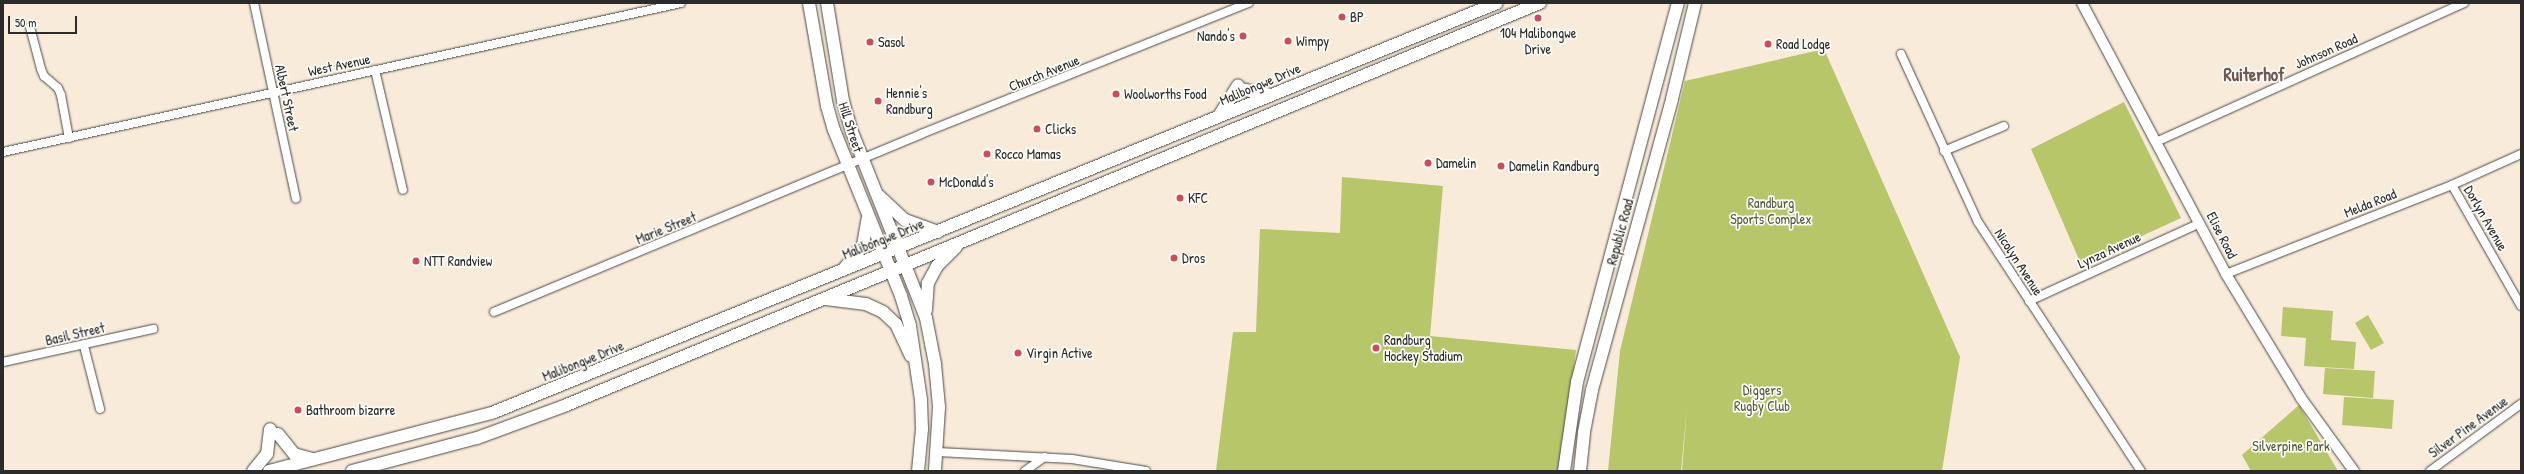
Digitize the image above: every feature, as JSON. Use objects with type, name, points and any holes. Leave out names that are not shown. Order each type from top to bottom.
[{"type":"main road","name":"Hill Street","points":[[809,3],[828,106],[848,166],[891,271],[910,326],[918,371],[922,429],[918,471]]},
{"type":"main road","name":"Hill Street","points":[[827,3],[843,101],[862,160],[926,318]]},
{"type":"main road","name":"Malibongwe Drive","points":[[280,470],[315,459],[492,413],[884,255],[1270,95],[1498,3]]},
{"type":"main road","points":[[352,471],[432,452],[511,426],[1540,3]]},
{"type":"main road","points":[[1667,48],[1669,3]]},
{"type":"main road","name":"Republic Road","points":[[1564,471],[1577,382],[1678,3]]},
{"type":"main road","name":"Republic Road","points":[[1580,471],[1584,432],[1592,390],[1672,99],[1695,3]]},
{"type":"main road","points":[[1217,118],[1239,87],[1270,95]]},
{"type":"main road","points":[[874,191],[905,220],[938,232]]},
{"type":"main road","points":[[842,271],[862,245],[867,234],[868,216]]},
{"type":"main road","points":[[935,471],[938,452],[937,386],[926,318],[928,283],[937,266],[965,240]]},
{"type":"main road","points":[[824,298],[866,304],[883,312],[896,324],[918,371]]},
{"type":"main road","points":[[253,471],[267,454],[274,432],[294,454],[315,459]]},
{"type":"street","name":"Albert Street","points":[[254,3],[272,93],[296,199]]},
{"type":"street","name":"West Avenue","points":[[3,152],[681,3]]},
{"type":"street","name":"Church Avenue","points":[[848,166],[1249,3]]},
{"type":"street","name":"Elise Road","points":[[2082,3],[2226,274],[2301,398],[2354,471]]},
{"type":"street","name":"Johnson Road","points":[[2156,142],[2464,3]]},
{"type":"street","points":[[30,27],[44,76],[58,88],[61,95],[70,138]]},
{"type":"street","name":"Nicolyn Avenue","points":[[1901,54],[1944,151],[1978,222],[2141,471]]},
{"type":"street","points":[[375,70],[403,190]]},
{"type":"street","points":[[1944,151],[2004,126]]},
{"type":"street","name":"Melda Road","points":[[2226,274],[2452,185],[2521,154]]},
{"type":"street","name":"Marie Street","points":[[494,312],[848,166]]},
{"type":"street","name":"Dorlyn Avenue","points":[[2452,185],[2521,306]]},
{"type":"street","name":"Lynza Avenue","points":[[2029,301],[2200,223]]},
{"type":"street","name":"Basil Street","points":[[3,362],[84,346],[152,329]]},
{"type":"street","points":[[84,346],[100,409]]},
{"type":"street","name":"Silver Pine Avenue","points":[[2430,471],[2521,404]]},
{"type":"street","points":[[938,452],[1044,457],[1100,462],[1146,471]]},
{"type":"street","points":[[1025,471],[1044,457]]},
{"type":"green space","name":"Randburg Sports Complex","points":[[1824,49],[1960,357],[1942,471],[1682,471],[1687,407],[1681,471],[1608,471],[1620,351],[1685,81]]},
{"type":"green space","points":[[2124,102],[2181,218],[2081,264],[2031,149]]},
{"type":"green space","points":[[1342,177],[1443,186],[1430,336],[1576,350],[1561,471],[1216,471],[1233,332],[1256,332],[1260,229],[1340,233]]},
{"type":"green space","points":[[2283,307],[2333,311],[2331,340],[2356,342],[2354,369],[2304,366],[2306,338],[2281,336]]},
{"type":"green space","points":[[2368,315],[2384,343],[2371,350],[2355,323]]},
{"type":"green space","points":[[2325,368],[2375,371],[2373,398],[2323,394]]},
{"type":"green space","points":[[2344,397],[2394,400],[2392,429],[2342,425]]},
{"type":"green space","name":"Silverpine Park","points":[[2299,405],[2338,471],[2251,471],[2242,455]]},
{"type":"place","name":"BP","points":[[1342,17]]},
{"type":"place","name":"104 Malibongwe Drive","points":[[1538,18]]},
{"type":"place","name":"Nando's","points":[[1243,36]]},
{"type":"place","name":"Wimpy","points":[[1288,41]]},
{"type":"place","name":"Sasol","points":[[870,42]]},
{"type":"place","name":"Road Lodge","points":[[1768,44]]},
{"type":"place","name":"Woolworths Food","points":[[1116,94]]},
{"type":"place","name":"Hennie's Randburg","points":[[878,101]]},
{"type":"place","name":"Clicks","points":[[1037,129]]},
{"type":"place","name":"Rocco Mamas","points":[[987,154]]},
{"type":"place","name":"Damelin","points":[[1428,163]]},
{"type":"place","name":"Damelin Randburg","points":[[1501,166]]},
{"type":"place","name":"McDonald's","points":[[931,182]]},
{"type":"place","name":"KFC","points":[[1180,198]]},
{"type":"place","name":"Dros","points":[[1174,258]]},
{"type":"place","name":"NTT Randview","points":[[416,261]]},
{"type":"place","name":"Randburg Hockey Stadium","points":[[1376,348]]},
{"type":"place","name":"Virgin Active","points":[[1018,353]]},
{"type":"place","name":"Bathroom bizarre","points":[[298,410]]},
{"type":"district","name":"Ruiterhof","points":[[2254,75]]},
{"type":"park label","name":"Diggers Rugby Club","points":[[1762,398]]}]
